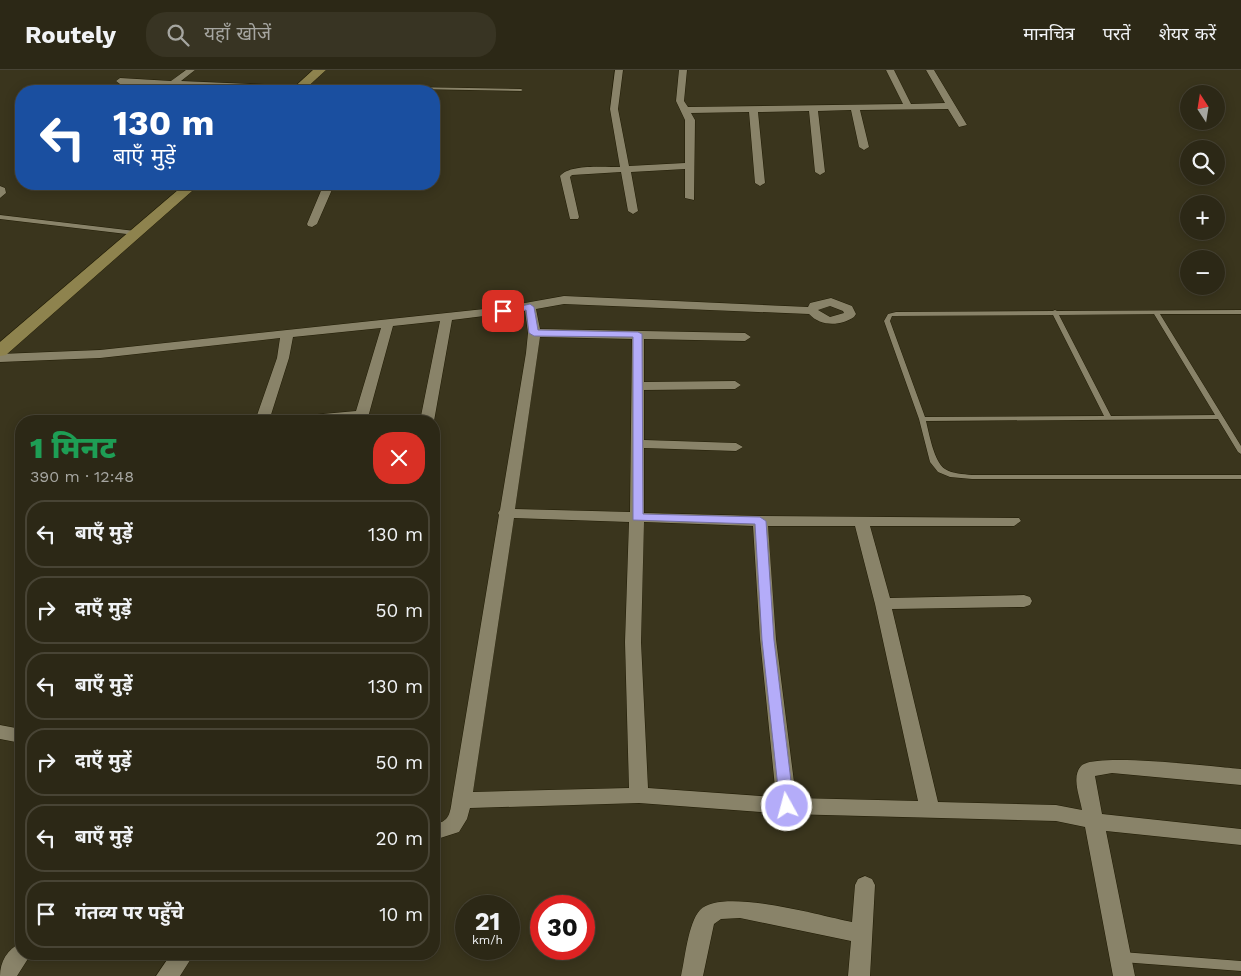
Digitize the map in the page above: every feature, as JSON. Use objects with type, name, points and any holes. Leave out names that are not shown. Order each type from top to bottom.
[{"type":"street","points":[[170,85],[192,70]]},
{"type":"street","points":[[303,85],[320,70]]},
{"type":"street","points":[[619,70],[614,108],[633,211]]},
{"type":"street","points":[[683,70],[680,101],[690,120],[690,198]]},
{"type":"street","points":[[890,70],[908,106]]},
{"type":"street","points":[[930,70],[962,125]]},
{"type":"street","points":[[120,81],[196,85]]},
{"type":"street","points":[[685,110],[951,106]]},
{"type":"street","points":[[753,108],[760,183]]},
{"type":"street","points":[[813,108],[820,172]]},
{"type":"street","points":[[856,108],[864,147]]},
{"type":"street","points":[[574,218],[565,176],[569,172],[690,166]]},
{"type":"street","points":[[0,350],[186,190]]},
{"type":"street","points":[[312,224],[326,190]]},
{"type":"street","points":[[0,358],[100,354],[388,324],[530,307],[564,300],[812,311]]},
{"type":"street","points":[[440,831],[448,830],[457,823],[462,800],[534,333],[530,307]]},
{"type":"street","points":[[428,415],[447,317]]},
{"type":"street","points":[[362,415],[388,324]]},
{"type":"street","points":[[534,333],[744,337]]},
{"type":"street","points":[[264,415],[284,358],[287,334]]},
{"type":"street","points":[[638,334],[637,517],[633,642],[639,795]]},
{"type":"street","points":[[638,386],[735,385]]},
{"type":"street","points":[[638,444],[736,447]]},
{"type":"street","points":[[505,513],[760,521],[1014,520]]},
{"type":"street","points":[[760,521],[768,640],[787,806]]},
{"type":"street","points":[[861,521],[883,604],[930,811]]},
{"type":"street","points":[[883,604],[1024,601]]},
{"type":"street","points":[[0,732],[15,735]]},
{"type":"street","points":[[1124,976],[1085,775],[1089,769],[1112,766],[1241,777]]},
{"type":"street","points":[[462,800],[639,795],[787,806],[1056,813],[1122,825],[1241,837]]},
{"type":"street","points":[[859,976],[865,885]]},
{"type":"street","points":[[692,976],[702,927],[707,917],[718,910],[740,908],[862,934]]},
{"type":"street","points":[[4,976],[16,960]]},
{"type":"street","points":[[167,976],[179,960]]},
{"type":"lane","points":[[440,90],[521,90]]},
{"type":"lane","points":[[0,188],[3,189],[0,196]]},
{"type":"lane","points":[[0,217],[134,233]]},
{"type":"lane","points":[[1241,312],[1056,312],[890,315],[887,321],[922,419],[934,462],[941,470],[953,475],[972,477],[1241,477]]},
{"type":"lane","points":[[1056,312],[1108,417]]},
{"type":"lane","points":[[1156,312],[1241,452]]},
{"type":"lane","points":[[922,419],[1218,417]]},
{"type":"lane","points":[[1120,957],[1241,966]]},
{"type":"route","points":[[503,311],[530,307],[534,333],[638,334],[637,517],[760,521],[768,640],[787,806]]}]
